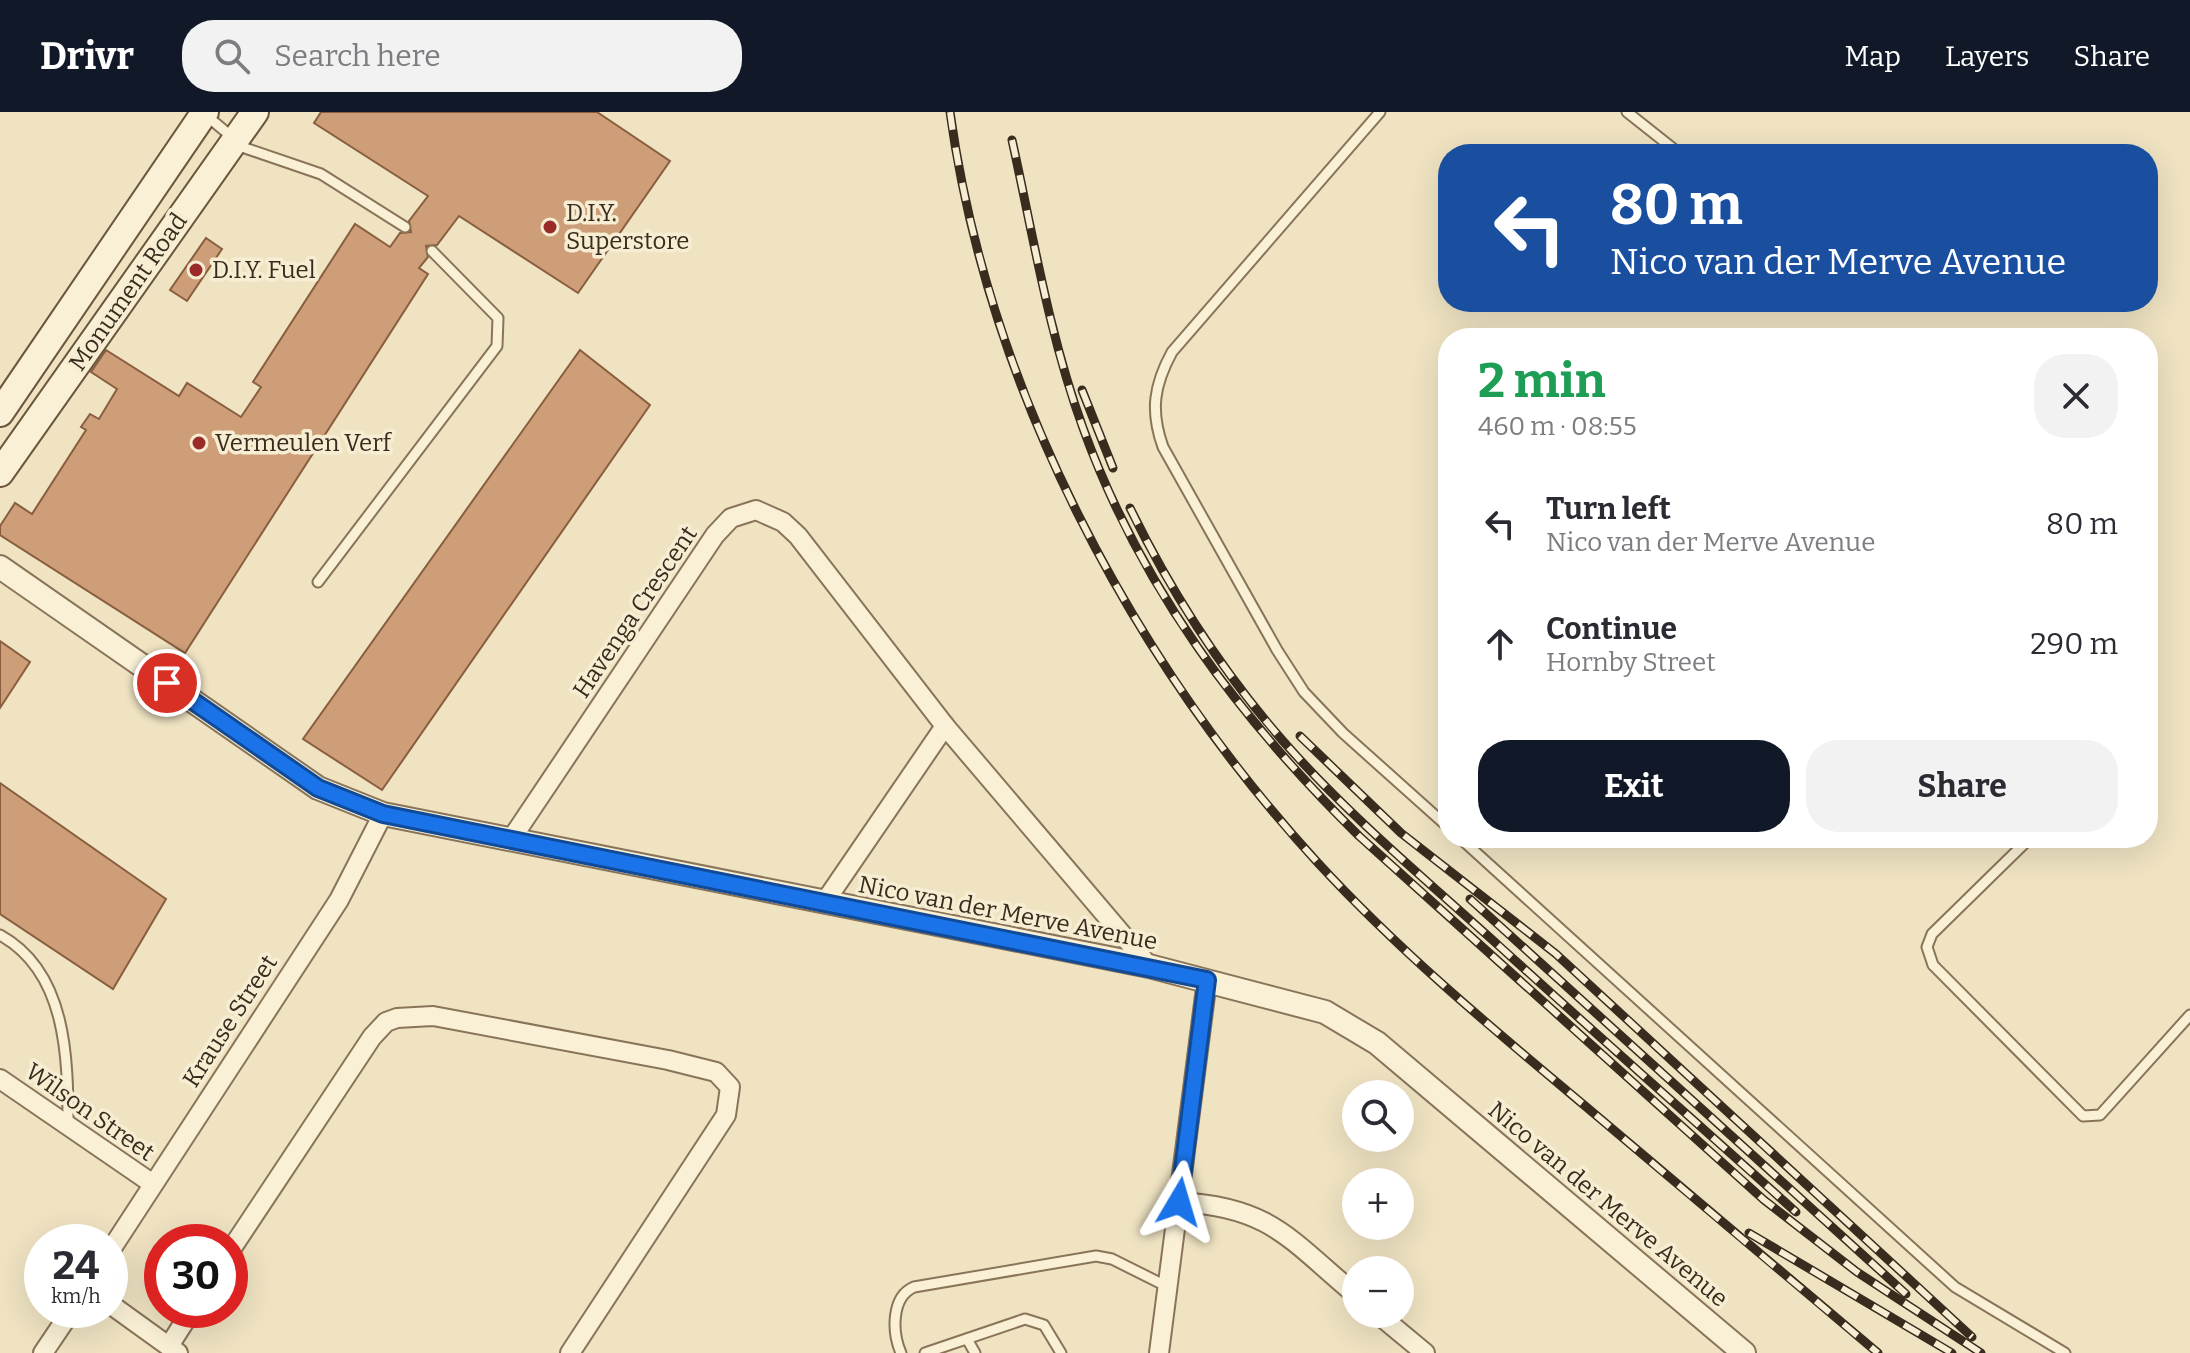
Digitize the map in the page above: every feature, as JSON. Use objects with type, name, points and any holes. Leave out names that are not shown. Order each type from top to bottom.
[{"type":"main road","name":"Monument Road","points":[[0,473],[255,112]]},
{"type":"main road","name":"Monument Road","points":[[0,413],[204,113]]},
{"type":"street","name":"Havenga Crescent","points":[[512,838],[708,545],[723,525],[742,513],[756,510],[768,513],[798,536],[945,726],[1149,966]]},
{"type":"street","name":"Nico van der Merve Avenue","points":[[0,567],[318,788],[383,814],[1149,966],[1302,1005],[1351,1025],[1744,1353]]},
{"type":"street","points":[[824,903],[945,726]]},
{"type":"street","name":"Krause Street","points":[[127,1224],[339,900],[383,814]]},
{"type":"street","points":[[1159,1353],[1207,980]]},
{"type":"street","points":[[248,1224],[372,1037],[386,1022],[397,1018],[433,1016],[597,1045],[716,1072],[730,1087],[726,1115],[570,1353]]},
{"type":"street","name":"Wilson Street","points":[[0,1079],[153,1184]]},
{"type":"street","points":[[1179,1202],[1228,1207],[1265,1221],[1342,1284]]},
{"type":"street","points":[[128,1317],[174,1350],[184,1328]]},
{"type":"street","points":[[43,1353],[60,1328]]},
{"type":"street","points":[[1395,1328],[1425,1353]]},
{"type":"lane","points":[[1380,112],[1172,352],[1156,386],[1154,414],[1163,447],[1304,692],[1343,733],[1438,818]]},
{"type":"lane","points":[[1627,112],[1667,144]]},
{"type":"lane","points":[[204,113],[235,141],[321,174],[405,227]]},
{"type":"lane","points":[[318,582],[497,346],[498,318],[432,251]]},
{"type":"lane","points":[[1471,848],[1955,1287],[2065,1353]]},
{"type":"lane","points":[[2020,848],[1932,934],[1927,947],[1933,965],[2083,1116],[2100,1115],[2190,1015]]},
{"type":"lane","points":[[0,935],[30,957],[53,1000],[66,1051],[68,1126]]},
{"type":"lane","points":[[901,1353],[896,1318],[900,1298],[914,1287],[1096,1256],[1112,1259],[1168,1287]]},
{"type":"lane","points":[[925,1353],[1033,1319],[1044,1325],[1061,1353]]},
{"type":"lane","points":[[967,1339],[975,1353]]},
{"type":"building","name":"Vermeulen Verf","points":[[321,112],[597,112],[670,161],[578,293],[459,216],[437,245],[426,246],[428,257],[419,268],[428,274],[185,653],[0,535],[0,526],[15,503],[32,514],[86,430],[81,427],[90,414],[99,419],[117,389],[91,372],[106,350],[179,396],[187,383],[241,417],[261,387],[253,382],[355,224],[390,247],[400,233],[411,232],[409,221],[428,196],[314,123]]},
{"type":"building","name":"D.I.Y. Fuel","points":[[206,238],[222,249],[187,301],[170,290]]},
{"type":"building","points":[[580,350],[650,405],[382,790],[303,739]]},
{"type":"building","points":[[0,641],[30,662],[0,708]]},
{"type":"building","points":[[0,783],[166,899],[113,989],[0,914]]},
{"type":"railway","points":[[950,112],[969,215],[997,317],[1034,417],[1078,514],[1129,609],[1187,698],[1250,783],[1349,896],[1447,988],[1878,1353]]},
{"type":"railway","points":[[1012,140],[1051,321],[1071,393],[1106,486],[1164,596],[1234,697],[1315,791],[1359,836],[1764,1200],[1857,1272],[1981,1353]]},
{"type":"railway","points":[[1082,390],[1113,468]]},
{"type":"railway","points":[[1130,508],[1180,600],[1219,659],[1308,768],[1388,846],[1796,1212]]},
{"type":"railway","points":[[1300,736],[1401,833],[1556,954],[1972,1337]]},
{"type":"railway","points":[[1470,899],[1906,1294]]},
{"type":"railway","points":[[1749,1233],[1952,1353]]},
{"type":"place","name":"D.I.Y. Superstore","points":[[550,227]]},
{"type":"place","name":"D.I.Y. Fuel","points":[[196,270]]},
{"type":"place","name":"Vermeulen Verf","points":[[199,443]]},
{"type":"route","points":[[167,683],[318,788],[383,814],[1207,980],[1179,1202]]}]
